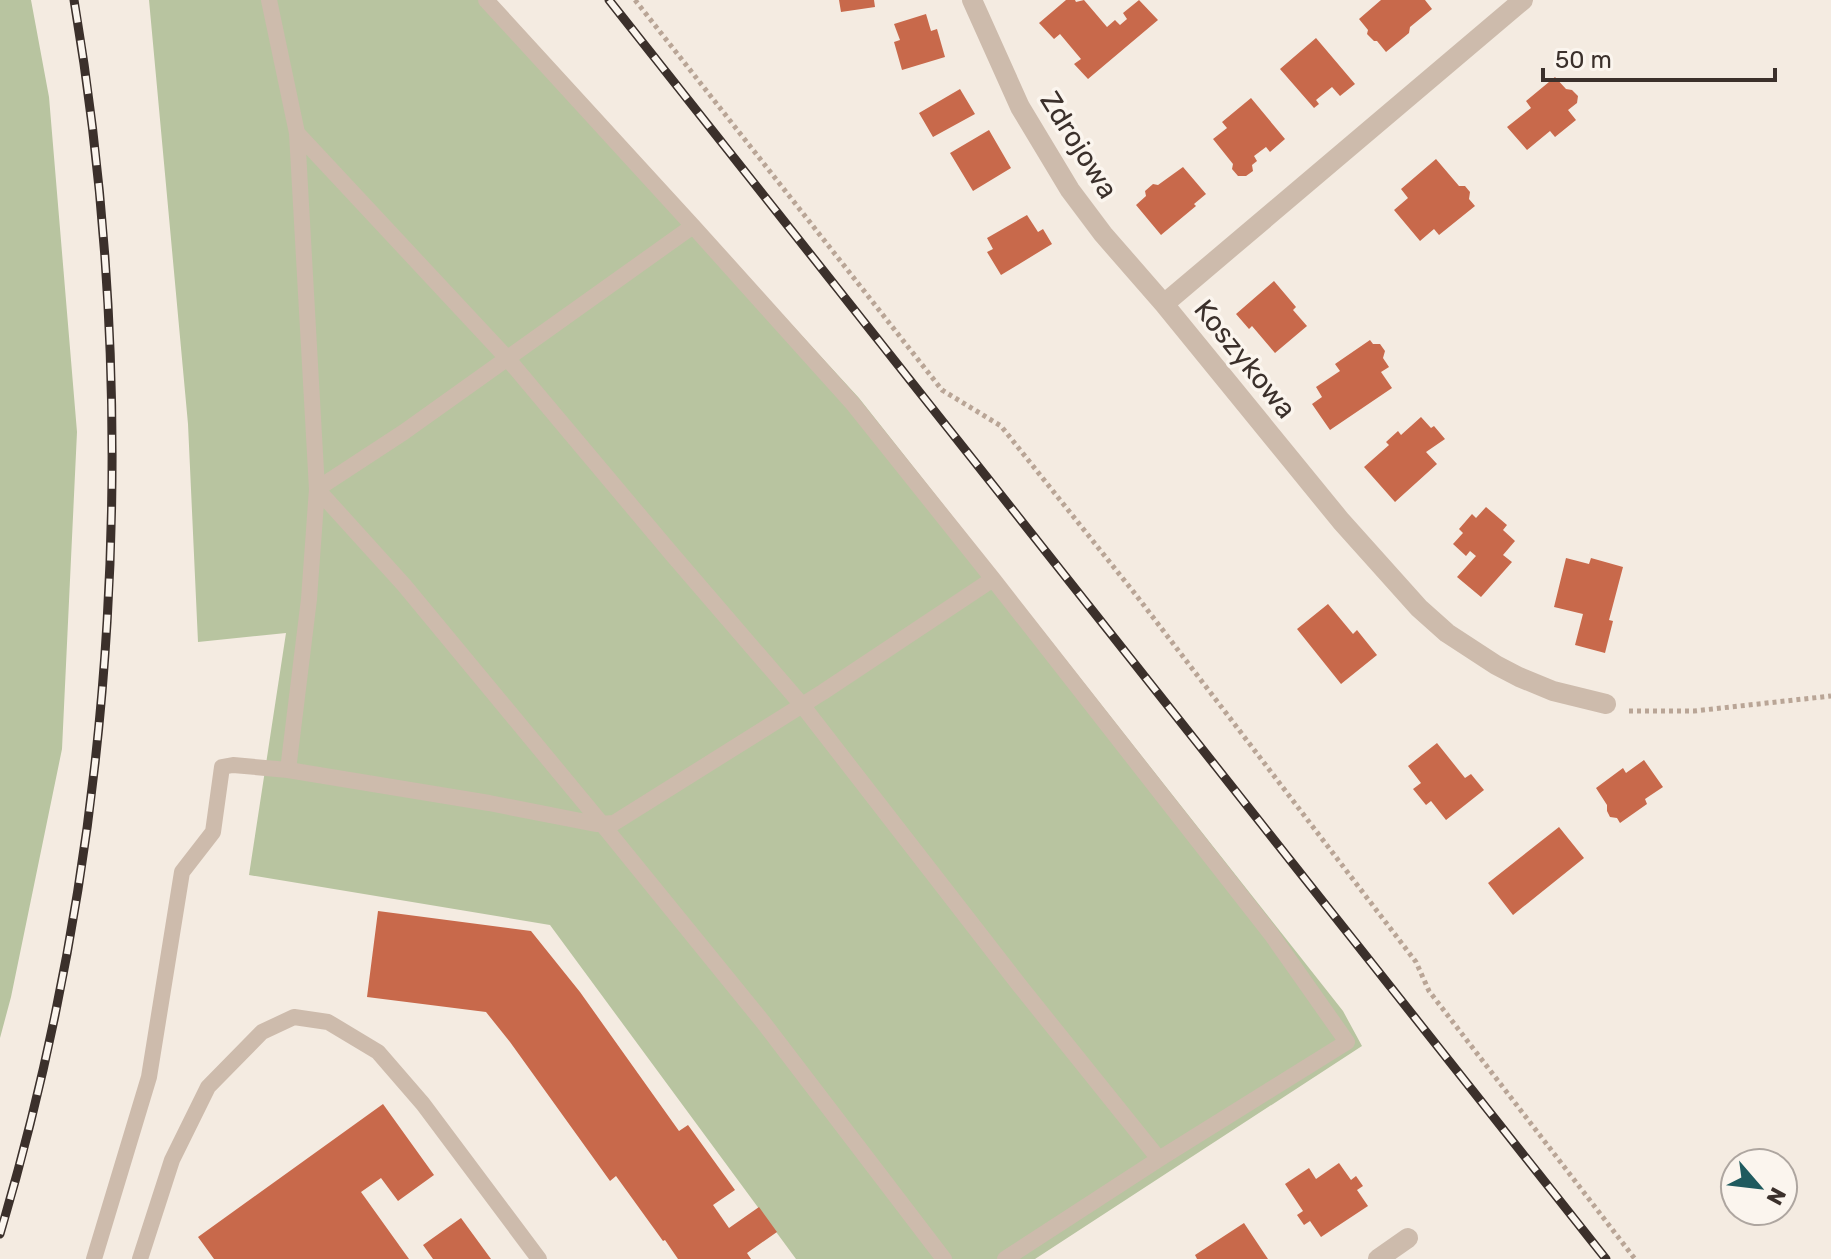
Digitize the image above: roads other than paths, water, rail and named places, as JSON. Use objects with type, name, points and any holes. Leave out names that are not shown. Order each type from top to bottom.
[{"type":"street","name":"Zdrojowa","points":[[972,0],[1020,107],[1070,190],[1103,234],[1164,304]]},
{"type":"street","name":"Koszykowa","points":[[1523,0],[1164,304],[1341,521],[1419,608],[1447,633],[1519,677],[1553,691],[1606,704]]},
{"type":"street","points":[[1378,1259],[1408,1238]]},
{"type":"lane","points":[[269,0],[297,133],[317,489],[309,599],[288,770]]},
{"type":"lane","points":[[486,0],[853,404],[1271,934],[1347,1042],[1005,1259]]},
{"type":"lane","points":[[297,133],[507,358],[802,705],[1159,1159]]},
{"type":"lane","points":[[317,489],[404,432],[693,226]]},
{"type":"lane","points":[[317,489],[404,585],[602,824],[763,1022],[944,1259]]},
{"type":"lane","points":[[94,1259],[149,1077],[182,872],[213,832],[222,767],[233,765],[288,770],[596,824],[614,823],[802,705],[993,579]]},
{"type":"lane","points":[[140,1259],[172,1160],[208,1087],[262,1032],[294,1017],[328,1022],[378,1052],[423,1104],[539,1259]]},
{"type":"railway","points":[[0,1234],[40,1083],[71,931],[93,776],[107,621],[112,465],[108,309],[95,154],[74,0]]},
{"type":"railway","points":[[609,0],[1606,1259]]}]
